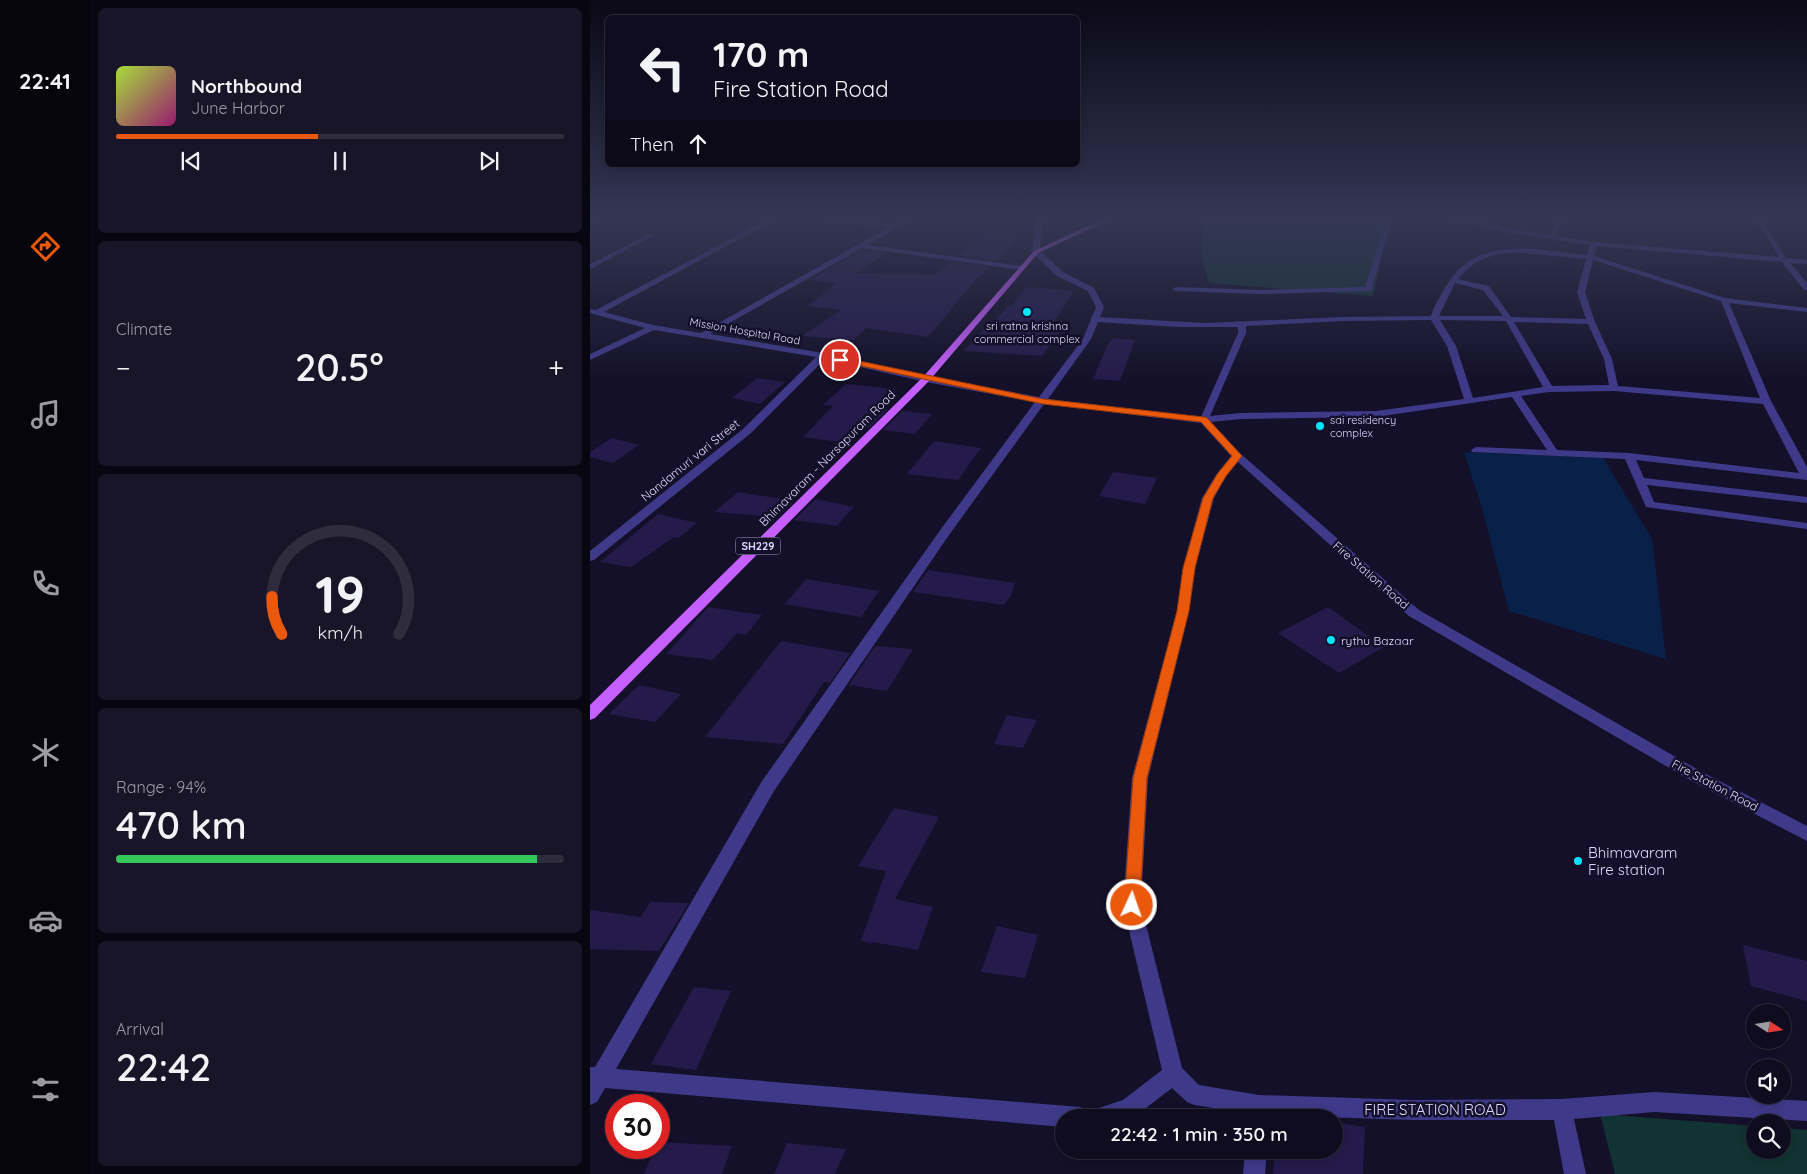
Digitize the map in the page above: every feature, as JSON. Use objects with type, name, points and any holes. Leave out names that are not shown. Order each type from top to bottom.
[{"type":"main road","name":"Bhimavaram - Narsapuram Road","points":[[590,714],[926,379],[1019,272]]},
{"type":"street","points":[[594,312],[671,272]]},
{"type":"street","points":[[703,335],[815,272]]},
{"type":"street","points":[[1055,1116],[593,1084],[768,786],[945,532],[1088,339],[1100,307],[1090,290],[1058,272]]},
{"type":"street","points":[[1176,290],[1259,292],[1368,289],[1373,272]]},
{"type":"street","points":[[1435,317],[1449,285],[1461,272]]},
{"type":"street","points":[[1586,272],[1581,292],[1590,322],[1608,360],[1614,388]]},
{"type":"street","points":[[1636,272],[1724,300],[1807,310]]},
{"type":"street","points":[[1794,272],[1807,288]]},
{"type":"street","points":[[1453,280],[1486,288],[1508,318],[1549,389]]},
{"type":"street","points":[[1724,300],[1766,401],[1807,477]]},
{"type":"street","name":"Mission Hospital Road","points":[[594,312],[653,327],[823,356],[926,379]]},
{"type":"street","points":[[1096,319],[1156,324],[1242,325],[1341,319],[1414,319],[1435,317],[1590,322]]},
{"type":"street","points":[[1435,317],[1448,340],[1469,401]]},
{"type":"street","points":[[1204,420],[1242,333],[1242,325]]},
{"type":"street","points":[[590,357],[653,327]]},
{"type":"street","name":"Nandamuri vari Street","points":[[590,558],[747,431],[823,356]]},
{"type":"street","points":[[926,379],[1043,401],[1204,420],[1241,416],[1376,414],[1549,389],[1614,388],[1766,401]]},
{"type":"street","points":[[1514,393],[1554,453]]},
{"type":"street","name":"Fire Station Road","points":[[1204,420],[1237,456],[1414,613],[1696,776],[1807,834]]},
{"type":"street","points":[[1476,450],[1629,456],[1807,477]]},
{"type":"street","points":[[1128,1109],[1173,1074],[1132,905],[1140,778],[1183,611],[1189,568],[1208,498],[1221,475],[1237,456]]},
{"type":"street","points":[[1629,456],[1650,505],[1807,526]]},
{"type":"street","points":[[1639,481],[1807,500]]},
{"type":"street","name":"FIRE STATION ROAD","points":[[1173,1074],[1194,1095],[1250,1109]]},
{"type":"street","name":"FIRE STATION ROAD","points":[[1343,1110],[1562,1108],[1654,1102],[1807,1111]]},
{"type":"street","points":[[1562,1108],[1575,1174]]},
{"type":"street","points":[[1254,1174],[1255,1159]]},
{"type":"green space","points":[[1206,272],[1379,272],[1373,296],[1209,283]]},
{"type":"green space","points":[[1600,1114],[1746,1125],[1746,1159],[1791,1159],[1791,1129],[1807,1130],[1807,1174],[1615,1174]]},
{"type":"water","points":[[1464,452],[1603,458],[1652,539],[1666,659],[1509,611],[1482,508]]},
{"type":"building","points":[[824,272],[934,275],[938,272],[984,272],[928,337],[866,328],[854,340],[802,336],[841,310],[808,306],[836,283],[809,280]]},
{"type":"building","points":[[1027,287],[1074,291],[1054,322],[1066,324],[1042,356],[964,351],[989,324],[991,325],[1008,306],[1011,306]]},
{"type":"building","points":[[1113,338],[1135,340],[1120,381],[1093,379],[1107,346]]},
{"type":"building","points":[[757,378],[785,382],[760,404],[732,398]]},
{"type":"building","points":[[846,384],[894,389],[876,408],[888,409],[869,428],[856,426],[840,442],[803,437],[833,406],[823,405]]},
{"type":"building","points":[[902,411],[932,414],[915,434],[883,430]]},
{"type":"building","points":[[612,438],[639,445],[613,463],[590,457],[590,452]]},
{"type":"building","points":[[934,441],[981,448],[958,480],[907,474]]},
{"type":"building","points":[[1113,472],[1157,478],[1145,504],[1099,496]]},
{"type":"building","points":[[738,492],[794,501],[778,517],[714,512]]},
{"type":"building","points":[[816,499],[854,507],[837,526],[794,520]]},
{"type":"building","points":[[658,514],[697,523],[678,538],[674,537],[631,567],[600,562]]},
{"type":"building","points":[[928,570],[1015,583],[1011,596],[1004,605],[913,592]]},
{"type":"building","points":[[806,579],[879,591],[861,617],[785,604]]},
{"type":"building","points":[[708,607],[762,615],[746,635],[737,633],[713,660],[666,654]]},
{"type":"building","name":"rythu Bazaar","points":[[1328,607],[1384,647],[1339,673],[1278,633]]},
{"type":"building","points":[[781,641],[850,653],[830,683],[824,682],[783,744],[705,737]]},
{"type":"building","points":[[875,646],[913,649],[887,691],[849,685]]},
{"type":"building","points":[[639,685],[681,694],[655,722],[609,714]]},
{"type":"building","points":[[1007,715],[1037,720],[1023,748],[994,744]]},
{"type":"building","points":[[894,808],[939,817],[895,899],[933,907],[918,950],[872,942],[871,944],[861,940],[886,871],[858,866]]},
{"type":"building","points":[[650,902],[689,903],[659,951],[590,949],[590,910],[641,917]]},
{"type":"building","points":[[997,926],[1038,935],[1025,978],[981,972]]},
{"type":"building","points":[[1743,945],[1807,961],[1807,1001],[1751,986]]},
{"type":"building","points":[[694,987],[731,991],[696,1070],[651,1064]]},
{"type":"building","points":[[1343,1123],[1365,1127],[1363,1174],[1273,1174],[1274,1159],[1343,1159]]},
{"type":"building","points":[[670,1143],[732,1146],[722,1174],[644,1174],[650,1159],[670,1159]]},
{"type":"building","points":[[787,1143],[846,1149],[835,1174],[774,1174]]},
{"type":"place","name":"sri ratna krishna commercial complex","points":[[1027,312]]},
{"type":"place","name":"sai residency complex","points":[[1320,426]]},
{"type":"place","name":"rythu Bazaar","points":[[1331,640]]},
{"type":"place","name":"Bhimavaram Fire station","points":[[1578,861]]},
{"type":"route","points":[[840,360],[926,379],[1043,401],[1204,420],[1237,456],[1221,475],[1208,498],[1189,568],[1183,611],[1140,778],[1132,905]]}]
